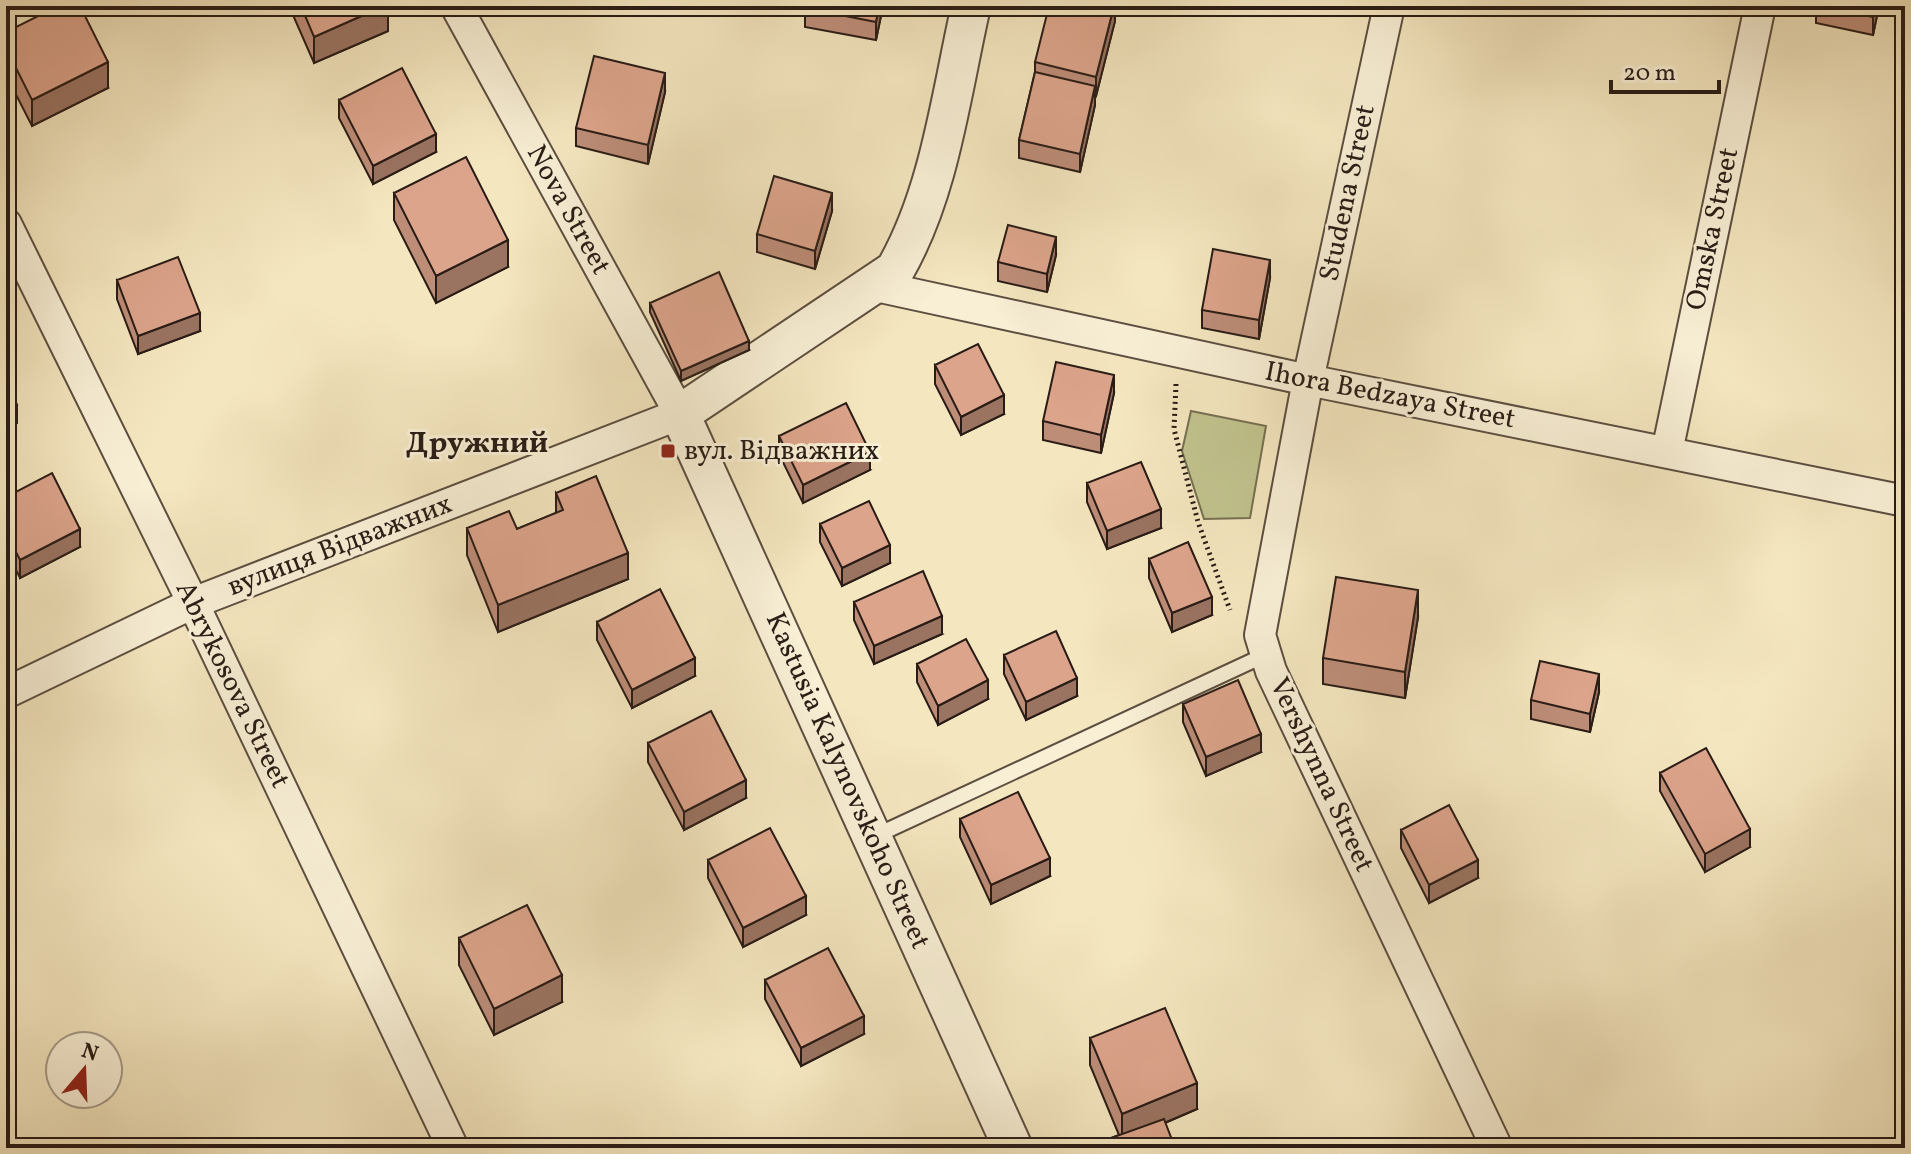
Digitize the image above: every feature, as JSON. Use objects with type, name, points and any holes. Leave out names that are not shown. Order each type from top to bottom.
[{"type":"street","name":"Nova Street","points":[[456,6],[680,414]]},
{"type":"street","points":[[680,414],[876,286],[895,270],[912,240],[921,215],[971,6]]},
{"type":"street","name":"Studena Street","points":[[1308,380],[1389,6]]},
{"type":"street","name":"Omska Street","points":[[1667,452],[1760,6]]},
{"type":"street","name":"Abrykosova Street","points":[[6,224],[193,603],[453,1148]]},
{"type":"street","name":"Ihora Bedzaya Street","points":[[876,286],[1308,380],[1905,501]]},
{"type":"street","name":"Vershynna Street","points":[[1308,380],[1260,635],[1265,655],[1497,1148]]},
{"type":"street","name":"вулиця Відважних","points":[[6,693],[193,603],[680,414]]},
{"type":"street","name":"Kastusia Kalynovskoho Street","points":[[680,414],[1013,1148]]},
{"type":"lane","points":[[872,837],[1265,655]]},
{"type":"green space","points":[[1191,411],[1266,426],[1250,518],[1204,519],[1182,451]]},
{"type":"building","points":[[58,6],[80,6],[108,62],[32,100],[6,48],[6,32]]},
{"type":"building","points":[[301,6],[384,6],[314,37]]},
{"type":"building","points":[[806,6],[879,6],[876,22]]},
{"type":"building","points":[[1049,6],[1114,6],[1096,77],[1035,62]]},
{"type":"building","points":[[1822,6],[1875,6],[1873,17]]},
{"type":"building","points":[[594,56],[665,73],[648,145],[576,128]]},
{"type":"building","points":[[402,68],[436,134],[373,166],[339,100]]},
{"type":"building","points":[[1035,72],[1095,86],[1080,154],[1019,140]]},
{"type":"building","points":[[466,157],[508,240],[436,276],[394,193]]},
{"type":"building","points":[[774,176],[832,193],[815,251],[757,234]]},
{"type":"building","points":[[1008,225],[1056,237],[1047,274],[998,262]]},
{"type":"building","points":[[1213,249],[1270,260],[1259,320],[1202,310]]},
{"type":"building","points":[[178,257],[200,313],[138,336],[117,280]]},
{"type":"building","points":[[719,272],[749,341],[681,371],[650,303]]},
{"type":"building","points":[[978,344],[1004,395],[961,417],[935,365]]},
{"type":"building","points":[[1056,362],[1114,375],[1101,435],[1043,421]]},
{"type":"building","points":[[6,379],[17,405],[6,410]]},
{"type":"building","points":[[846,403],[870,452],[803,485],[779,436]]},
{"type":"building","points":[[1141,462],[1161,509],[1107,531],[1087,483]]},
{"type":"building","points":[[52,473],[80,529],[20,560],[6,532],[6,497]]},
{"type":"building","points":[[596,476],[628,553],[498,605],[467,528],[509,511],[517,529],[563,510],[556,493]]},
{"type":"building","points":[[869,501],[890,545],[842,568],[820,524]]},
{"type":"building","points":[[1188,542],[1212,597],[1172,613],[1149,559]]},
{"type":"building","points":[[923,571],[942,616],[874,646],[854,602]]},
{"type":"building","points":[[1336,577],[1418,590],[1405,672],[1323,658]]},
{"type":"building","points":[[660,589],[695,658],[632,690],[597,622]]},
{"type":"building","points":[[1056,631],[1077,678],[1026,702],[1004,655]]},
{"type":"building","points":[[966,639],[988,680],[938,706],[917,664]]},
{"type":"building","points":[[1540,661],[1599,674],[1590,714],[1531,700]]},
{"type":"building","points":[[1238,680],[1261,734],[1206,757],[1183,704]]},
{"type":"building","points":[[711,711],[746,780],[684,812],[648,743]]},
{"type":"building","points":[[1706,748],[1750,829],[1705,854],[1660,773]]},
{"type":"building","points":[[1018,792],[1050,858],[991,885],[960,819]]},
{"type":"building","points":[[1449,805],[1478,860],[1429,885],[1401,830]]},
{"type":"building","points":[[770,828],[806,896],[743,928],[708,860]]},
{"type":"building","points":[[527,905],[562,975],[494,1009],[459,938]]},
{"type":"building","points":[[828,948],[864,1016],[801,1048],[765,980]]},
{"type":"building","points":[[1165,1008],[1197,1083],[1122,1114],[1090,1038]]},
{"type":"building","points":[[1164,1119],[1175,1148],[1115,1148],[1111,1138]]},
{"type":"place","name":"вул. Відважних","points":[[668,451]]},
{"type":"district","name":"Дружний","points":[[477,444]]}]
